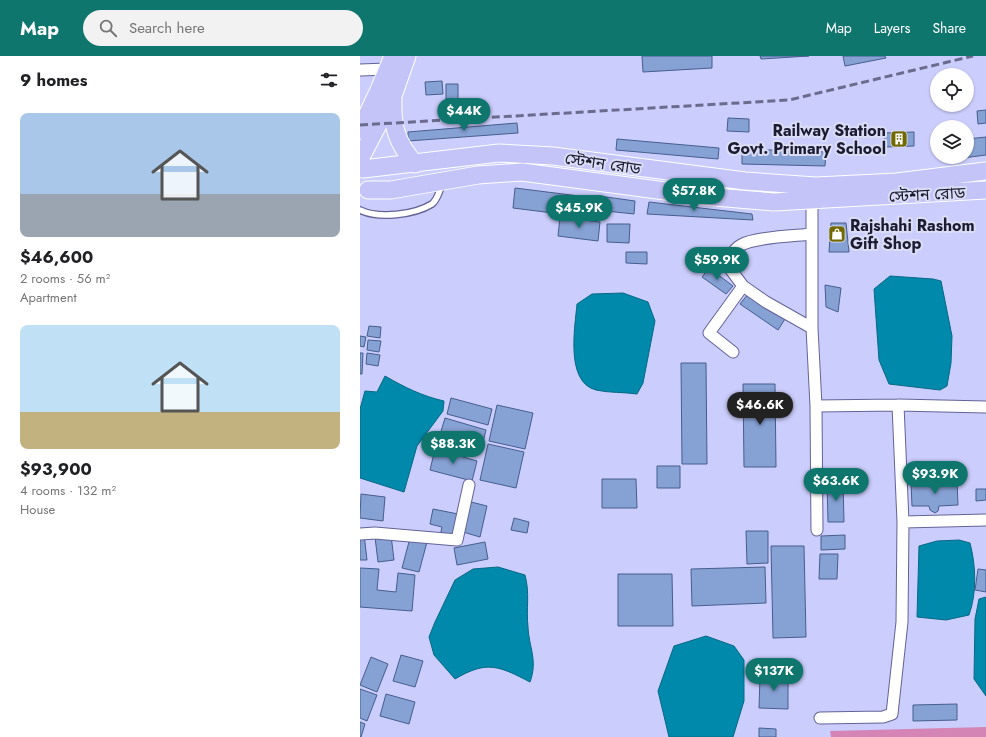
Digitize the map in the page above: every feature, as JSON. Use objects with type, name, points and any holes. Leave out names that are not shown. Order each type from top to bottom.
[{"type":"main road","points":[[400,61],[393,96],[394,123],[402,148],[415,164]]},
{"type":"main road","points":[[360,130],[400,61]]},
{"type":"main road","points":[[364,196],[367,175],[361,165],[393,96]]},
{"type":"main road","name":"স্টেশন রোড","points":[[361,165],[415,164],[500,153],[527,154],[745,181],[816,186],[897,182],[986,171]]},
{"type":"main road","name":"স্টেশন রোড","points":[[364,196],[478,175],[522,172],[703,196],[774,202],[986,190]]},
{"type":"street","points":[[360,70],[400,61]]},
{"type":"street","points":[[812,200],[812,328],[816,406],[817,530]]},
{"type":"street","points":[[812,234],[763,239],[741,245],[732,253],[728,266],[743,286],[766,302],[812,328]]},
{"type":"street","points":[[733,352],[709,333],[743,286]]},
{"type":"street","points":[[816,406],[898,405],[986,407]]},
{"type":"street","points":[[820,718],[883,717],[892,714],[902,622],[903,522],[898,405]]},
{"type":"street","points":[[360,534],[375,533],[457,540],[469,485]]},
{"type":"street","points":[[903,522],[986,520]]},
{"type":"lane","points":[[360,210],[368,214],[388,216],[422,208],[433,203],[437,198],[443,181]]},
{"type":"shaded area","points":[[986,727],[986,737],[831,737],[830,731]]},
{"type":"water","points":[[890,276],[933,279],[941,281],[952,336],[951,363],[947,386],[940,390],[889,384],[879,360],[874,289]]},
{"type":"water","points":[[623,293],[648,302],[655,321],[643,383],[637,394],[606,392],[596,390],[586,385],[580,376],[574,353],[577,304],[592,294]]},
{"type":"water","points":[[385,376],[413,391],[444,401],[443,411],[417,446],[404,492],[360,478],[360,409],[365,391],[377,392]]},
{"type":"water","points":[[959,540],[970,543],[974,561],[975,579],[972,607],[969,615],[946,620],[917,617],[919,546],[937,541]]},
{"type":"water","points":[[498,567],[525,575],[529,634],[533,660],[530,682],[510,672],[493,667],[476,669],[455,679],[434,655],[429,637],[455,580],[473,569]]},
{"type":"water","points":[[986,597],[986,696],[974,679],[975,619],[979,599]]},
{"type":"water","points":[[706,636],[734,646],[744,660],[744,701],[733,737],[669,737],[658,691],[674,646]]},
{"type":"building","points":[[642,56],[712,56],[712,68],[643,72]]},
{"type":"building","points":[[760,56],[809,56],[761,59]]},
{"type":"building","points":[[843,56],[885,56],[886,58],[845,66]]},
{"type":"building","points":[[442,81],[443,94],[426,95],[425,82]]},
{"type":"building","points":[[446,84],[458,84],[458,99],[446,99]]},
{"type":"building","points":[[986,110],[986,123],[978,124],[977,111]]},
{"type":"building","points":[[728,118],[749,119],[749,132],[727,131]]},
{"type":"building","points":[[517,123],[518,133],[408,141],[408,132]]},
{"type":"building","name":"Railway Station Govt. Primary School","points":[[914,132],[914,146],[885,147],[884,133]]},
{"type":"building","points":[[986,137],[986,155],[974,157],[974,138]]},
{"type":"building","points":[[617,139],[719,148],[718,159],[616,150]]},
{"type":"building","points":[[742,149],[826,152],[825,166],[742,164]]},
{"type":"building","points":[[515,188],[579,196],[577,216],[513,208]]},
{"type":"building","points":[[599,196],[635,201],[634,214],[597,210]]},
{"type":"building","points":[[649,202],[752,214],[753,220],[647,214]]},
{"type":"building","points":[[560,217],[600,222],[598,241],[558,236]]},
{"type":"building","points":[[831,223],[846,223],[849,252],[829,252]]},
{"type":"building","points":[[607,224],[630,224],[629,243],[607,242]]},
{"type":"building","points":[[626,252],[647,252],[647,264],[626,263]]},
{"type":"building","points":[[709,268],[733,286],[726,294],[702,277]]},
{"type":"building","points":[[825,285],[841,288],[838,312],[826,307]]},
{"type":"building","points":[[748,294],[785,319],[778,330],[740,304]]},
{"type":"building","points":[[369,326],[381,327],[380,338],[367,336]]},
{"type":"building","points":[[360,336],[366,337],[364,347],[360,346]]},
{"type":"building","points":[[368,340],[381,341],[379,352],[367,350]]},
{"type":"building","points":[[360,353],[363,353],[362,374],[360,374]]},
{"type":"building","points":[[367,353],[380,355],[378,366],[366,364]]},
{"type":"building","points":[[681,363],[706,363],[707,464],[682,464]]},
{"type":"building","points":[[743,384],[775,384],[776,467],[744,467]]},
{"type":"building","points":[[451,398],[492,409],[488,425],[447,414]]},
{"type":"building","points":[[497,405],[533,413],[525,449],[489,441]]},
{"type":"building","points":[[445,418],[486,430],[481,450],[439,438]]},
{"type":"building","points":[[488,444],[524,452],[516,488],[480,480]]},
{"type":"building","points":[[435,449],[477,461],[472,481],[430,470]]},
{"type":"building","points":[[657,466],[680,466],[680,488],[657,488]]},
{"type":"building","points":[[602,479],[636,479],[637,508],[602,508]]},
{"type":"building","points":[[957,481],[958,505],[939,506],[938,511],[935,513],[930,510],[929,506],[912,506],[911,483]]},
{"type":"building","points":[[827,482],[843,482],[844,522],[828,522]]},
{"type":"building","points":[[976,489],[986,489],[986,500],[976,501]]},
{"type":"building","points":[[361,494],[385,497],[383,521],[360,518]]},
{"type":"building","points":[[471,502],[487,506],[480,537],[463,532]]},
{"type":"building","points":[[433,509],[458,514],[452,539],[440,536],[442,527],[430,524]]},
{"type":"building","points":[[514,518],[529,522],[527,533],[511,530]]},
{"type":"building","points":[[746,531],[768,531],[768,563],[747,564]]},
{"type":"building","points":[[364,534],[367,560],[360,560],[360,535]]},
{"type":"building","points":[[391,535],[394,560],[378,562],[375,537]]},
{"type":"building","points":[[845,535],[845,549],[821,550],[821,536]]},
{"type":"building","points":[[410,538],[427,542],[419,572],[402,568]]},
{"type":"building","points":[[485,542],[488,559],[457,565],[454,548]]},
{"type":"building","points":[[771,546],[804,546],[806,637],[773,638]]},
{"type":"building","points":[[820,554],[838,554],[837,579],[819,579]]},
{"type":"building","points":[[765,567],[766,603],[692,606],[691,569]]},
{"type":"building","points":[[360,568],[379,569],[377,590],[396,592],[398,573],[415,575],[412,611],[360,607]]},
{"type":"building","points":[[978,569],[986,570],[986,592],[975,590]]},
{"type":"building","points":[[618,574],[672,574],[673,626],[618,626]]},
{"type":"building","points":[[401,655],[423,661],[415,687],[393,681]]},
{"type":"building","points":[[371,657],[388,664],[377,692],[360,685]]},
{"type":"building","points":[[760,676],[788,676],[788,709],[759,708]]},
{"type":"building","points":[[360,689],[377,695],[367,721],[360,718]]},
{"type":"building","points":[[386,694],[415,702],[409,724],[380,716]]},
{"type":"building","points":[[957,704],[957,720],[913,721],[913,705]]},
{"type":"building","points":[[360,722],[365,724],[361,737],[360,737]]},
{"type":"building","points":[[759,728],[776,729],[776,737],[759,737]]},
{"type":"railway","points":[[360,125],[789,100],[973,56]]},
{"type":"place","name":"Railway Station Govt. Primary School","points":[[899,139]]},
{"type":"place","name":"Rajshahi Rashom Gift Shop","points":[[837,234]]}]
